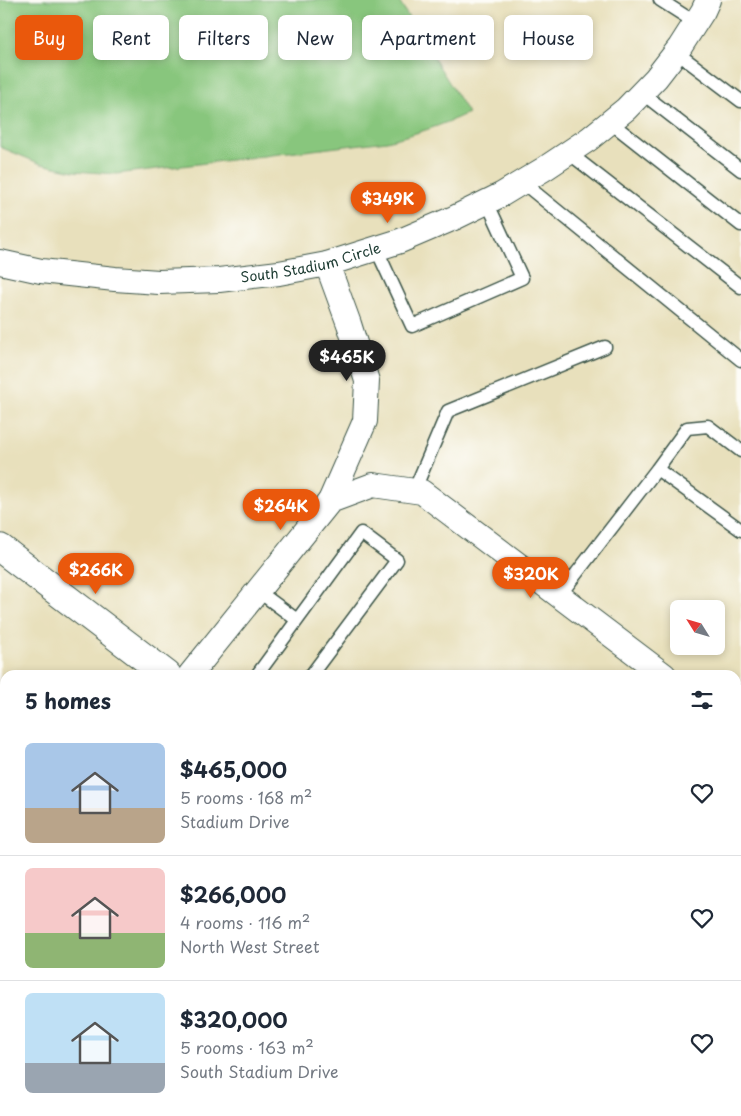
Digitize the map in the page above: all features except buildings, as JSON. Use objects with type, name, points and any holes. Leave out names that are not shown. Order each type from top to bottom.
[{"type":"street","name":"South Stadium Circle","points":[[0,262],[41,271],[115,279],[159,282],[219,280],[279,273],[327,264],[400,241],[487,202],[589,139],[626,109],[656,78],[696,23],[708,0]]},
{"type":"street","points":[[194,670],[330,501],[365,421],[367,381],[327,264]]},
{"type":"street","points":[[330,501],[373,485],[418,491],[657,670]]},
{"type":"street","points":[[0,548],[160,670]]},
{"type":"lane","points":[[660,0],[696,23]]},
{"type":"lane","points":[[676,52],[741,101]]},
{"type":"lane","points":[[642,93],[741,170]]},
{"type":"lane","points":[[610,122],[741,226]]},
{"type":"lane","points":[[569,153],[741,287]]},
{"type":"lane","points":[[522,182],[741,360]]},
{"type":"lane","points":[[376,248],[412,326],[522,278],[487,202]]},
{"type":"lane","points":[[418,491],[448,411],[605,347]]},
{"type":"lane","points":[[559,596],[687,428],[708,426],[741,451]]},
{"type":"lane","points":[[657,469],[741,530]]},
{"type":"lane","points":[[261,670],[361,533],[397,560],[315,670]]},
{"type":"lane","points":[[258,591],[297,620]]},
{"type":"green space","points":[[0,0],[398,0],[407,15],[362,15],[362,60],[435,60],[468,113],[408,136],[387,141],[116,174],[74,171],[41,164],[0,147]]}]
